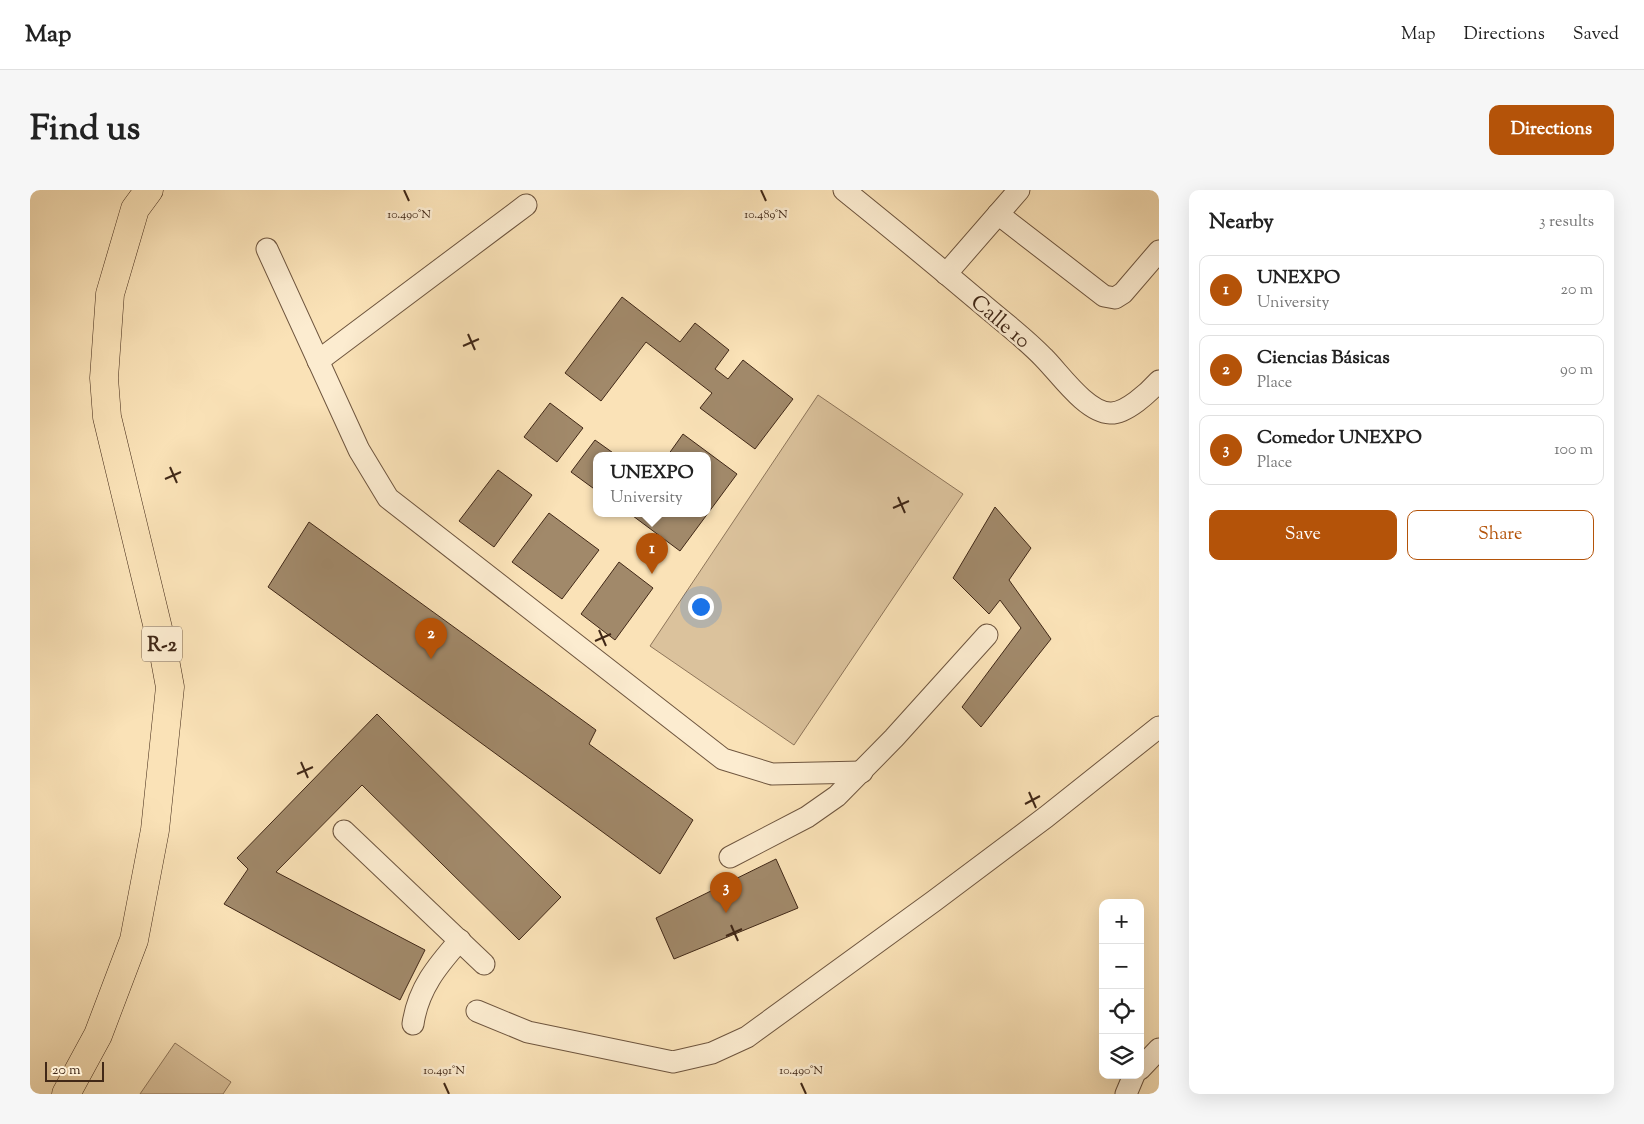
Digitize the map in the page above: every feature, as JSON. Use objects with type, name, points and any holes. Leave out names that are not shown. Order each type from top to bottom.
[{"type":"main road","name":"R-2","points":[[66,1094],[98,1035],[134,940],[155,830],[170,687],[163,648],[106,417],[104,378],[110,294],[135,209],[149,190]]},
{"type":"street","name":"Calle 10","points":[[844,190],[1043,356],[1084,400],[1095,408],[1111,414],[1124,409],[1146,396],[1159,380]]},
{"type":"street","points":[[946,274],[1019,190]]},
{"type":"street","points":[[318,361],[526,206]]},
{"type":"street","points":[[998,214],[1104,296],[1115,298],[1123,292],[1159,251]]},
{"type":"street","points":[[267,249],[359,450],[388,498],[723,759],[772,774],[862,772]]},
{"type":"street","points":[[730,857],[807,817],[837,796],[862,772],[987,635]]},
{"type":"street","points":[[477,1011],[528,1032],[673,1062],[712,1054],[747,1037],[934,902],[1046,818],[1159,727]]},
{"type":"street","points":[[344,831],[484,964]]},
{"type":"street","points":[[413,1024],[416,1006],[424,988],[436,968],[460,940]]},
{"type":"street","points":[[1144,1065],[1159,1049]]},
{"type":"street","points":[[1126,1094],[1132,1079]]},
{"type":"shaded area","points":[[818,395],[963,494],[794,745],[650,646]]},
{"type":"shaded area","points":[[175,1043],[231,1082],[223,1094],[140,1094]]},
{"type":"building","points":[[622,297],[680,342],[695,323],[729,350],[715,369],[728,379],[743,360],[793,399],[755,449],[700,408],[712,393],[646,342],[601,401],[565,373]]},
{"type":"building","points":[[550,403],[583,428],[557,462],[524,437]]},
{"type":"building","points":[[683,434],[707,452],[670,452]]},
{"type":"building","points":[[595,440],[612,452],[593,452],[593,488],[571,472]]},
{"type":"building","points":[[711,455],[737,474],[711,509]]},
{"type":"building","points":[[498,470],[532,495],[494,547],[459,521]]},
{"type":"building","points":[[995,507],[1031,548],[1009,580],[1051,639],[981,727],[962,707],[1021,628],[1000,600],[989,614],[953,578]]},
{"type":"building","points":[[549,513],[599,550],[562,599],[512,562]]},
{"type":"building","points":[[634,517],[705,517],[680,551]]},
{"type":"building","points":[[309,522],[596,730],[589,744],[693,820],[660,874],[268,587]]},
{"type":"building","points":[[619,562],[653,588],[615,640],[581,614]]},
{"type":"building","points":[[377,714],[561,897],[519,940],[362,785],[276,872],[425,950],[400,1000],[224,904],[248,869],[237,858]]},
{"type":"building","points":[[776,859],[798,908],[674,959],[656,918]]},
{"type":"place","name":"UNEXPO","points":[[652,574]]},
{"type":"place","name":"Ciencias Básicas","points":[[431,659]]},
{"type":"place","name":"Comedor UNEXPO","points":[[726,913]]}]
